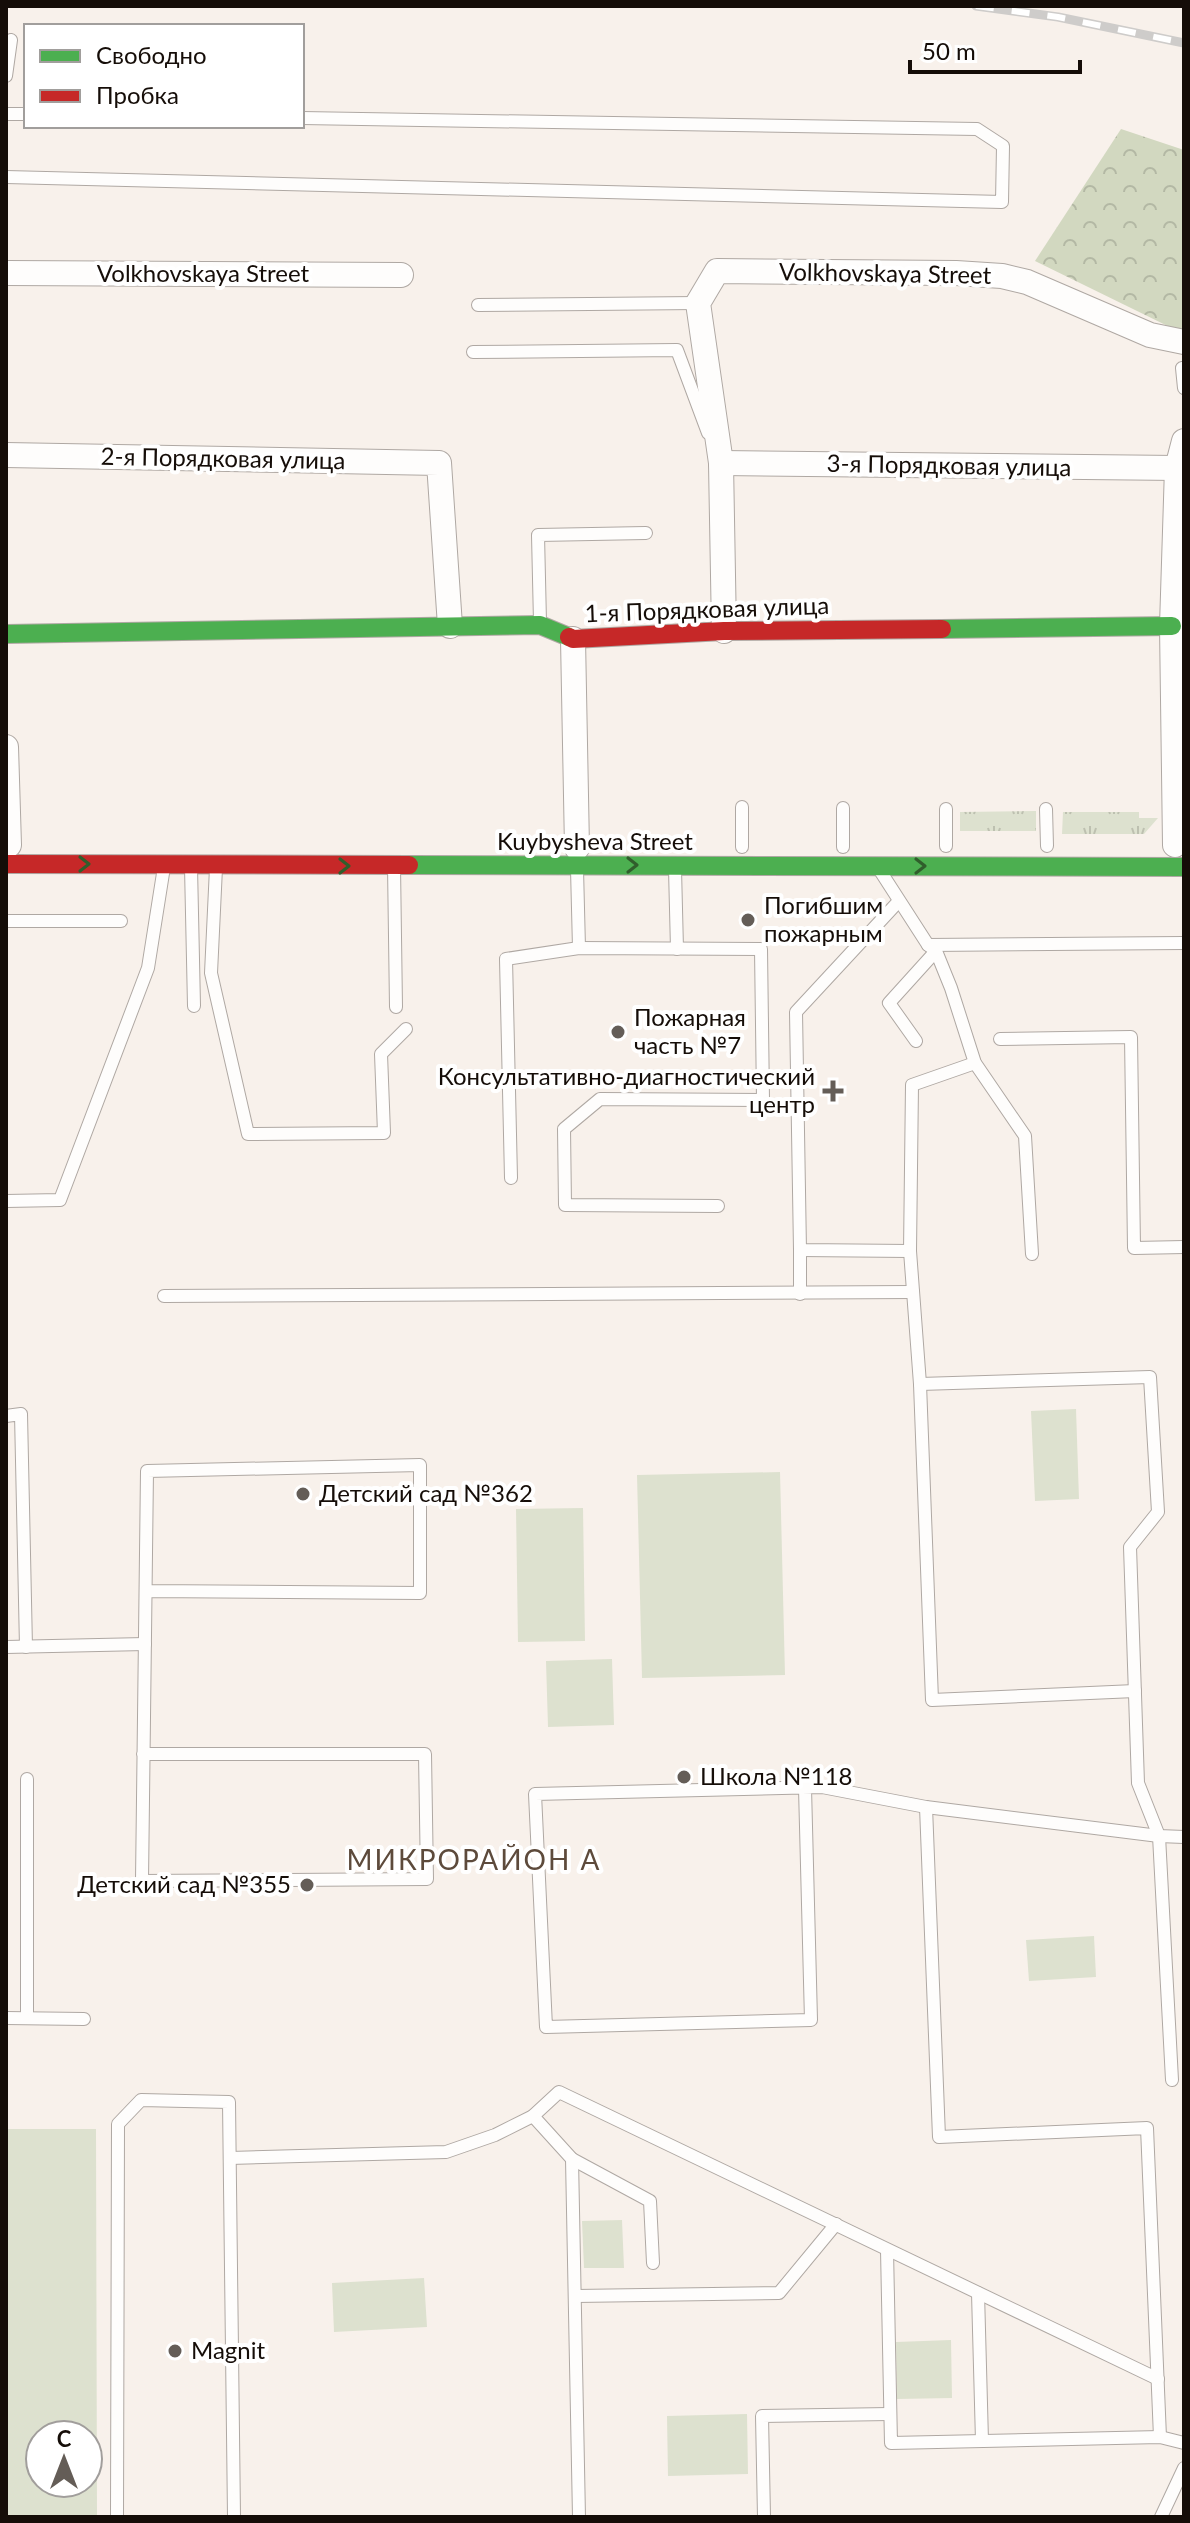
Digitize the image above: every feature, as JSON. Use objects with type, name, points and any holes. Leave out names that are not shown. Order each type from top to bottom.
[{"type":"main road","name":"1-я Порядковая улица","points":[[6,634],[540,625],[573,639],[724,631],[1172,626]]},
{"type":"main road","name":"Kuybysheva Street","points":[[309,847],[577,857],[675,865],[877,866],[1176,850]]},
{"type":"main road","name":"Kuybysheva Street","points":[[11,853],[165,864],[394,866],[577,857],[666,848]]},
{"type":"street","name":"Volkhovskaya Street","points":[[698,303],[717,271],[1002,276],[1027,282],[1150,335],[1184,342]]},
{"type":"street","name":"Volkhovskaya Street","points":[[6,273],[401,275]]},
{"type":"street","points":[[698,303],[721,463],[724,631]]},
{"type":"street","points":[[1176,850],[1172,626],[1177,468],[1184,441]]},
{"type":"street","name":"2-я Порядковая улица","points":[[6,455],[439,463],[450,626]]},
{"type":"street","name":"3-я Порядковая улица","points":[[721,463],[1177,468]]},
{"type":"street","points":[[573,639],[577,857]]},
{"type":"street","points":[[6,747],[11,853]]},
{"type":"lane","points":[[6,76],[11,40]]},
{"type":"lane","points":[[6,177],[1002,202],[1003,146],[977,129],[304,118]]},
{"type":"lane","points":[[478,305],[698,303]]},
{"type":"lane","points":[[473,352],[677,350],[686,381],[721,463]]},
{"type":"lane","points":[[1182,368],[1184,388]]},
{"type":"lane","points":[[540,625],[538,535],[646,533]]},
{"type":"lane","points":[[742,807],[742,847]]},
{"type":"lane","points":[[843,808],[843,847]]},
{"type":"lane","points":[[946,809],[946,846]]},
{"type":"lane","points":[[1046,809],[1047,846]]},
{"type":"lane","points":[[577,857],[579,948]]},
{"type":"lane","points":[[6,1201],[60,1200],[148,968],[165,864]]},
{"type":"lane","points":[[191,864],[194,1006]]},
{"type":"lane","points":[[216,865],[211,973],[248,1134],[384,1133],[381,1054],[406,1029]]},
{"type":"lane","points":[[675,865],[677,949]]},
{"type":"lane","points":[[394,866],[396,1007]]},
{"type":"lane","points":[[877,866],[898,902],[932,948],[951,988],[975,1063],[1025,1136],[1032,1254]]},
{"type":"lane","points":[[800,1294],[796,1012],[898,902]]},
{"type":"lane","points":[[6,921],[121,921]]},
{"type":"lane","points":[[932,948],[1184,943]]},
{"type":"lane","points":[[511,1178],[506,959],[579,948],[761,949],[763,1100],[600,1099],[564,1129],[565,1205],[718,1206]]},
{"type":"lane","points":[[916,1041],[889,1003],[932,948]]},
{"type":"lane","points":[[1000,1039],[1131,1037],[1134,1248],[1184,1247]]},
{"type":"lane","points":[[975,1063],[912,1085],[910,1251],[920,1384],[932,1700],[1135,1691]]},
{"type":"lane","points":[[800,1250],[910,1251]]},
{"type":"lane","points":[[164,1296],[913,1292]]},
{"type":"lane","points":[[920,1384],[1150,1377],[1158,1512],[1130,1547],[1138,1783],[1159,1836],[1172,2080]]},
{"type":"lane","points":[[6,1416],[21,1414],[26,1647]]},
{"type":"lane","points":[[143,1754],[425,1754],[427,1879],[142,1881],[143,1754],[147,1471],[420,1465],[420,1593],[146,1591]]},
{"type":"lane","points":[[6,1647],[145,1644]]},
{"type":"lane","points":[[27,1779],[27,2018]]},
{"type":"lane","points":[[805,1788],[811,2020],[546,2027],[535,1794],[822,1787],[926,1807],[1184,1837]]},
{"type":"lane","points":[[926,1807],[939,2137],[1147,2128],[1160,2437]]},
{"type":"lane","points":[[6,2018],[84,2019]]},
{"type":"lane","points":[[230,2158],[446,2152],[495,2135],[533,2116],[559,2092],[1158,2379]]},
{"type":"lane","points":[[117,2517],[118,2124],[141,2100],[229,2102],[234,2517]]},
{"type":"lane","points":[[533,2116],[572,2159],[650,2201],[653,2263]]},
{"type":"lane","points":[[572,2159],[579,2517]]},
{"type":"lane","points":[[576,2296],[779,2293],[836,2224]]},
{"type":"lane","points":[[887,2250],[891,2443],[1160,2437],[1184,2443]]},
{"type":"lane","points":[[978,2293],[982,2441]]},
{"type":"lane","points":[[764,2517],[762,2416],[889,2414]]},
{"type":"lane","points":[[1161,2517],[1184,2468]]},
{"type":"green space","points":[[1121,129],[1184,150],[1184,334],[1035,261]]},
{"type":"green space","points":[[1036,811],[1036,831],[960,831],[960,812]]},
{"type":"green space","points":[[1063,812],[1139,812],[1139,818],[1158,818],[1144,834],[1062,834]]},
{"type":"green space","points":[[1076,1409],[1079,1499],[1035,1501],[1031,1411]]},
{"type":"green space","points":[[780,1472],[785,1675],[642,1678],[637,1475]]},
{"type":"green space","points":[[583,1508],[585,1641],[518,1642],[516,1509]]},
{"type":"green space","points":[[612,1659],[614,1725],[548,1727],[546,1661]]},
{"type":"green space","points":[[1094,1936],[1096,1977],[1029,1981],[1026,1940]]},
{"type":"green space","points":[[6,2129],[96,2129],[97,2419],[24,2419],[24,2499],[97,2499],[97,2517],[6,2517]]},
{"type":"green space","points":[[622,2220],[624,2268],[584,2268],[582,2221]]},
{"type":"green space","points":[[424,2278],[427,2327],[334,2332],[332,2283]]},
{"type":"green space","points":[[951,2340],[952,2398],[897,2399],[896,2342]]},
{"type":"green space","points":[[747,2414],[748,2474],[668,2476],[667,2416]]},
{"type":"railway","points":[[976,6],[1058,17],[1184,43]]},
{"type":"traffic: fast","points":[[6,634],[540,625],[569,637]]},
{"type":"traffic: fast","points":[[942,629],[1172,626]]},
{"type":"traffic: fast","points":[[409,865],[1184,867]]},
{"type":"traffic: jam","points":[[569,637],[724,631],[942,629]]},
{"type":"traffic: jam","points":[[6,864],[409,865]]},
{"type":"place","name":"Погибшим пожарным","points":[[748,920]]},
{"type":"place","name":"Пожарная часть №7","points":[[618,1032]]},
{"type":"place","name":"Консультативно-диагностический центр","points":[[833,1091]]},
{"type":"place","name":"Детский сад №362","points":[[303,1494]]},
{"type":"place","name":"Школа №118","points":[[684,1777]]},
{"type":"place","name":"Детский сад №355","points":[[307,1885]]},
{"type":"place","name":"Magnit","points":[[175,2351]]},
{"type":"district","name":"МИКРОРАЙОН А","points":[[474,1860]]}]
